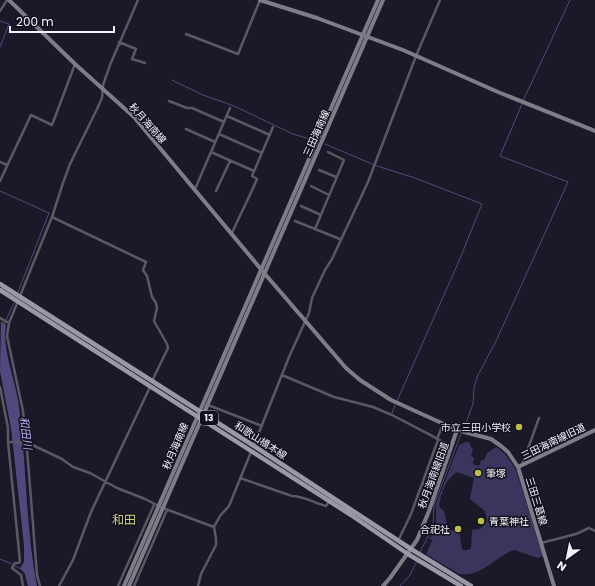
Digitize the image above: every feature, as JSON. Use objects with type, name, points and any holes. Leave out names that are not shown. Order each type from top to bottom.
[{"type":"main road","name":"秋月海南線","points":[[8,0],[103,91],[134,117],[263,272],[346,368],[360,380],[391,400],[465,433],[486,437],[496,442],[508,452],[520,466]]},
{"type":"main road","points":[[260,0],[365,35],[498,92],[595,131]]},
{"type":"main road","name":"三田海南線","points":[[263,272],[365,35],[378,0]]},
{"type":"main road","name":"三田海南線","points":[[365,35],[383,0]]},
{"type":"main road","name":"秋月海南線","points":[[126,585],[165,509],[263,272]]},
{"type":"main road","name":"秋月海南線","points":[[126,585],[156,505],[263,272]]},
{"type":"main road","name":"和歌山橋本線","points":[[0,284],[19,299],[151,384],[254,446],[331,500],[409,551],[417,553],[471,586]]},
{"type":"main road","name":"和歌山橋本線","points":[[0,290],[19,299]]},
{"type":"main road","name":"和歌山橋本線","points":[[151,384],[196,417],[398,541],[416,559],[461,586]]},
{"type":"main road","name":"秋月海南線旧道","points":[[383,586],[409,551],[422,529],[458,430]]},
{"type":"main road","name":"三田海南線旧道","points":[[520,466],[595,430]]},
{"type":"main road","name":"三田三葛線","points":[[520,466],[554,586]]},
{"type":"street","points":[[0,11],[8,0]]},
{"type":"street","points":[[40,586],[23,411],[7,336],[10,323],[52,217],[70,164],[97,109],[103,91],[103,85],[119,42],[138,0]]},
{"type":"street","points":[[186,34],[238,54],[260,0]]},
{"type":"street","points":[[198,586],[201,574],[216,545],[214,527],[220,516],[229,506],[309,313],[312,298],[368,182],[416,56],[440,0]]},
{"type":"street","points":[[119,42],[136,49],[132,59],[145,63]]},
{"type":"street","points":[[0,181],[31,115],[52,125],[75,64]]},
{"type":"street","points":[[169,101],[187,108],[192,108],[224,122]]},
{"type":"street","points":[[195,189],[230,108]]},
{"type":"street","points":[[227,116],[270,135]]},
{"type":"street","points":[[232,234],[244,204],[249,198],[257,179],[252,176],[273,127]]},
{"type":"street","points":[[186,129],[215,142]]},
{"type":"street","points":[[219,134],[262,153]]},
{"type":"street","points":[[211,152],[254,171]]},
{"type":"street","points":[[315,229],[344,160],[328,152]]},
{"type":"street","points":[[216,191],[230,160]]},
{"type":"street","points":[[0,162],[7,165]]},
{"type":"street","points":[[319,170],[336,177]]},
{"type":"street","points":[[311,186],[329,195]]},
{"type":"street","points":[[301,206],[321,215]]},
{"type":"street","points":[[52,217],[146,262],[143,270],[150,284],[152,297],[157,308],[154,321],[168,344],[168,348],[91,512],[73,560],[59,586]]},
{"type":"street","points":[[295,221],[340,239]]},
{"type":"street","points":[[0,318],[10,323]]},
{"type":"street","points":[[282,376],[334,397],[373,407],[392,415],[452,446]]},
{"type":"street","points":[[0,387],[8,428],[20,561],[19,563],[15,563],[12,568],[21,575],[23,586]]},
{"type":"street","points":[[208,405],[262,426]]},
{"type":"street","points":[[520,466],[539,418]]},
{"type":"street","points":[[398,541],[423,484],[443,424]]},
{"type":"street","points":[[9,442],[26,442],[62,459],[73,467],[90,473],[116,488],[145,499],[165,509],[214,527]]},
{"type":"street","points":[[240,478],[326,506],[331,500]]},
{"type":"street","points":[[423,484],[436,490]]},
{"type":"street","points":[[118,586],[156,505]]},
{"type":"street","points":[[134,586],[165,509]]},
{"type":"street","points":[[541,543],[576,534],[589,528],[595,531]]},
{"type":"shaded area","points":[[1,321],[6,325],[5,334],[7,353],[18,400],[30,540],[37,586],[28,586],[25,574],[20,568],[24,562],[24,545],[11,428],[0,371]]},
{"type":"shaded area","points":[[469,442],[473,449],[471,456],[474,458],[473,464],[479,466],[481,460],[484,460],[487,453],[496,447],[507,457],[516,470],[543,556],[538,558],[514,550],[481,570],[474,573],[459,574],[426,554],[433,539],[431,537],[436,524],[436,504],[459,445]],"holes":[[[457,472],[474,478],[470,499],[485,511],[487,520],[480,529],[472,530],[471,548],[469,550],[464,550],[462,549],[459,531],[448,528],[444,511],[439,505],[445,487],[453,475]]]},
{"type":"waterway","points":[[523,101],[570,0]]},
{"type":"waterway","points":[[0,21],[9,24],[0,47]]},
{"type":"waterway","points":[[172,80],[203,95],[234,106],[293,134],[313,140]]},
{"type":"waterway","points":[[463,431],[473,404],[474,388],[477,377],[497,339],[568,182],[500,156],[522,104]]},
{"type":"waterway","points":[[325,144],[377,166],[415,178],[482,204],[459,261],[397,401]]},
{"type":"waterway","points":[[0,191],[49,213],[18,292]]},
{"type":"waterway","points":[[4,324],[14,303]]},
{"type":"waterway","points":[[392,413],[395,405]]},
{"type":"waterway","points":[[401,419],[436,437]]},
{"type":"waterway","points":[[420,552],[433,527],[434,505],[461,434]]},
{"type":"waterway","points":[[429,537],[433,540]]},
{"type":"waterway","points":[[0,559],[12,564]]},
{"type":"waterway","points":[[400,586],[410,575],[417,561]]},
{"type":"waterway","points":[[15,566],[21,569]]},
{"type":"place","name":"市立三田小学校","points":[[519,427]]},
{"type":"place","name":"筆塚","points":[[478,473]]},
{"type":"place","name":"青葉神社","points":[[481,521]]},
{"type":"place","name":"合祀社","points":[[458,529]]},
{"type":"district","name":"和田","points":[[124,520]]},
{"type":"water label","name":"和田川","points":[[26,433]]}]
